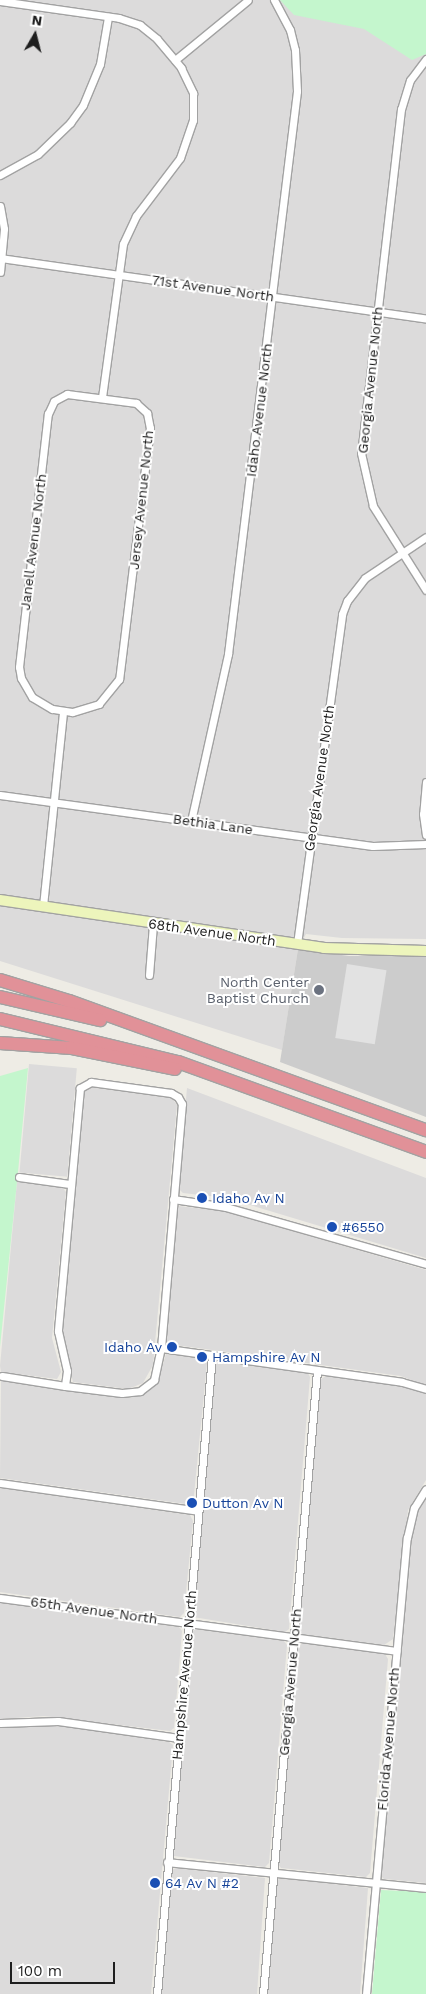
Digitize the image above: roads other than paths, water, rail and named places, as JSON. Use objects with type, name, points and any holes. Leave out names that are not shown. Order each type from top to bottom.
[{"type":"highway","points":[[0,980],[69,1001],[426,1130]]},
{"type":"highway","points":[[0,997],[184,1043]]},
{"type":"highway","points":[[0,1019],[128,1048],[222,1077],[426,1152]]},
{"type":"highway","points":[[0,1043],[39,1044],[104,1053],[222,1077]]},
{"type":"highway","points":[[0,1051],[39,1044]]},
{"type":"street","points":[[175,60],[248,0]]},
{"type":"street","name":"Idaho Avenue North","points":[[191,822],[228,654],[273,297],[298,70],[290,30],[274,0]]},
{"type":"street","points":[[0,1],[108,16],[140,25],[175,60],[189,80],[194,93],[193,120],[188,140],[170,175],[128,230],[117,275],[102,397]]},
{"type":"street","points":[[0,175],[38,154],[70,123],[83,105],[100,64],[108,16]]},
{"type":"street","name":"Georgia Avenue North","points":[[297,944],[342,614],[347,601],[365,578],[400,553],[373,506],[362,471],[361,434],[401,109],[410,80],[426,59]]},
{"type":"street","points":[[0,206],[4,229],[0,272]]},
{"type":"street","name":"71st Avenue North","points":[[1,258],[426,319]]},
{"type":"street","name":"Janell Avenue North","points":[[63,712],[41,704],[32,697],[21,678],[19,667],[48,414],[54,401],[67,394],[102,397]]},
{"type":"street","name":"Jersey Avenue North","points":[[63,712],[81,712],[99,704],[114,689],[122,668],[150,421],[136,403],[102,397]]},
{"type":"street","points":[[426,537],[400,553],[426,590]]},
{"type":"street","points":[[43,906],[63,712]]},
{"type":"street","points":[[426,782],[423,814],[426,835]]},
{"type":"street","name":"Bethia Lane","points":[[0,794],[373,846],[426,844]]},
{"type":"street","name":"68th Avenue North","points":[[0,900],[154,924],[358,952],[426,951]]},
{"type":"street","points":[[149,974],[154,924]]},
{"type":"street","points":[[2,1376],[66,1386],[122,1393],[140,1391],[154,1380],[161,1348],[182,1104],[178,1097],[171,1093],[91,1082],[80,1088],[58,1332],[67,1371],[66,1386]]},
{"type":"street","points":[[20,1177],[70,1184]]},
{"type":"street","points":[[173,1199],[226,1207],[426,1264]]},
{"type":"street","points":[[161,1348],[402,1382],[426,1389]]},
{"type":"street","name":"Hampshire Avenue North","points":[[157,1994],[212,1355]]},
{"type":"street","name":"Georgia Avenue North","points":[[263,1994],[317,1370]]},
{"type":"street","points":[[0,1483],[198,1511]]},
{"type":"street","name":"Florida Avenue North","points":[[366,1994],[396,1651],[410,1523],[414,1508],[426,1489]]},
{"type":"street","name":"65th Avenue North","points":[[0,1598],[396,1651]]},
{"type":"street","points":[[0,1724],[58,1721],[178,1738]]},
{"type":"street","points":[[167,1862],[426,1888]]},
{"type":"place","name":"North Center Baptist Church","points":[[319,990]]},
{"type":"place","name":"Idaho Av N","points":[[202,1198]]},
{"type":"place","name":"#6550","points":[[332,1227]]},
{"type":"place","name":"Idaho Av","points":[[172,1347]]},
{"type":"place","name":"Hampshire Av N","points":[[202,1357]]},
{"type":"place","name":"Dutton Av N","points":[[192,1503]]},
{"type":"place","name":"64 Av N #2","points":[[155,1883]]}]
